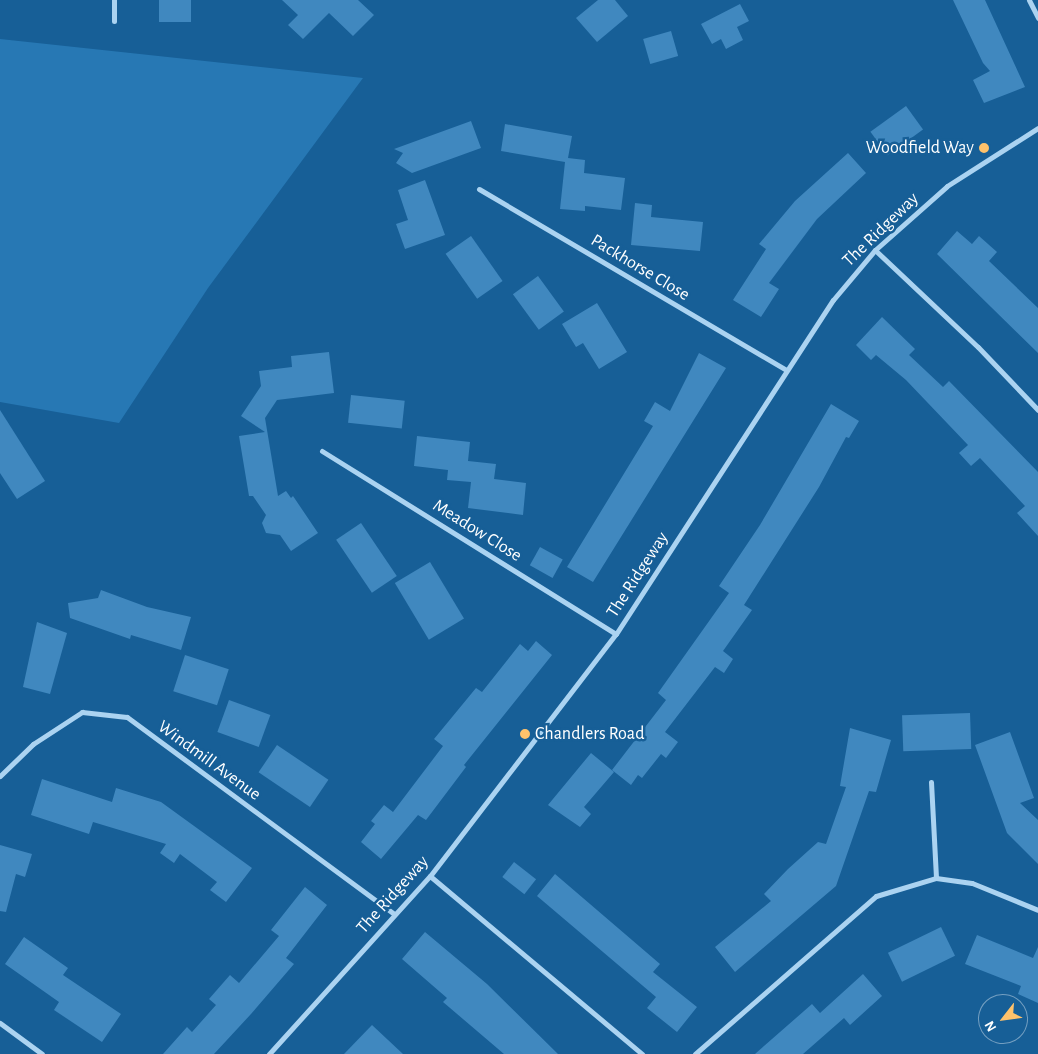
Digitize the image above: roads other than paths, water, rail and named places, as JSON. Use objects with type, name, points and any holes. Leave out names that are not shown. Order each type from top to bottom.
[{"type":"street","points":[[114,0],[114,21]]},
{"type":"street","points":[[1029,0],[1038,18]]},
{"type":"street","name":"The Ridgeway","points":[[269,1054],[430,876],[616,634],[833,300],[875,250],[947,186],[1038,128]]},
{"type":"street","name":"Packhorse Close","points":[[479,189],[786,370]]},
{"type":"street","points":[[875,250],[978,347],[1038,410]]},
{"type":"street","name":"Meadow Close","points":[[322,451],[616,634]]},
{"type":"street","name":"Windmill Avenue","points":[[0,776],[33,744],[82,712],[127,717],[394,914]]},
{"type":"street","points":[[931,782],[936,878]]},
{"type":"street","points":[[430,876],[642,1054]]},
{"type":"street","points":[[695,1054],[876,896],[936,878],[972,883],[1038,910]]},
{"type":"street","points":[[0,1023],[42,1054]]},
{"type":"place","name":"Woodfield Way","points":[[984,148]]},
{"type":"place","name":"Chandlers Road","points":[[525,734]]}]
